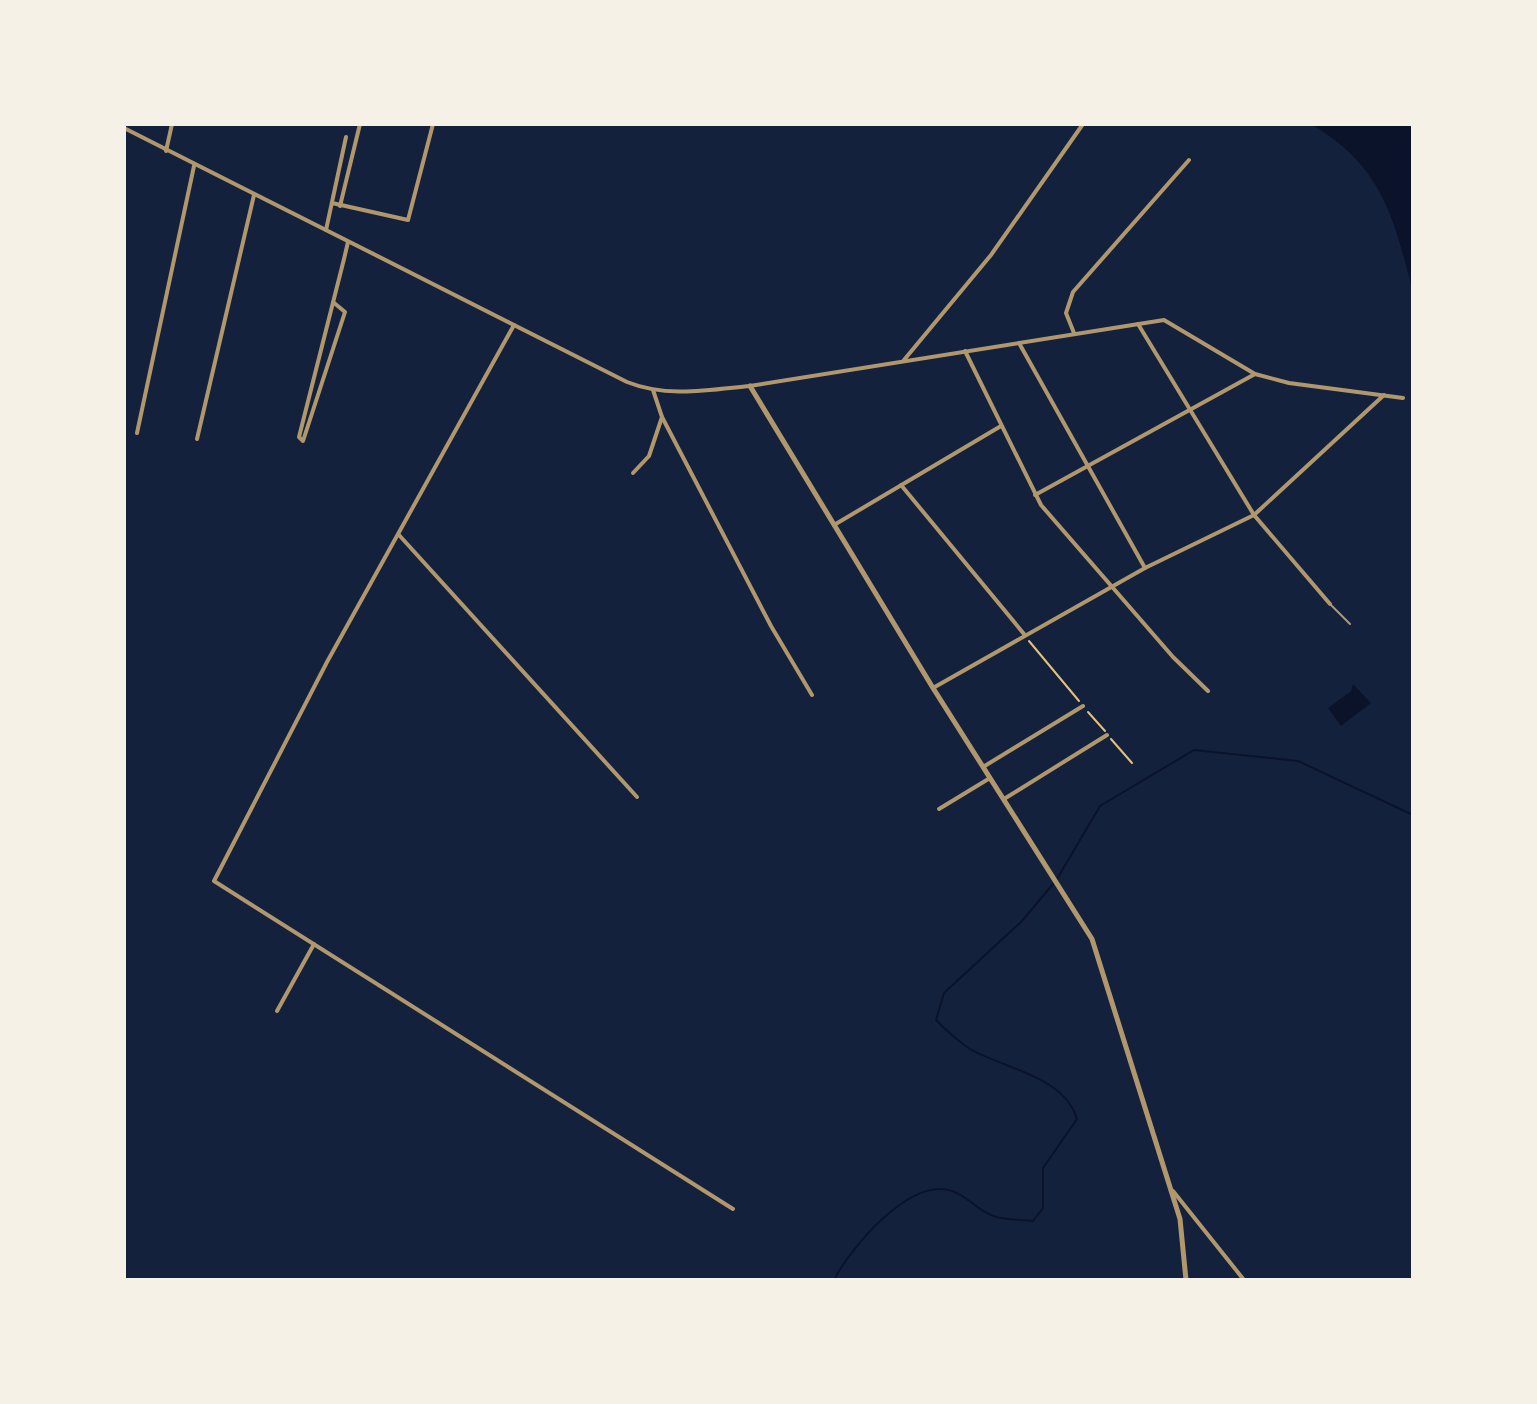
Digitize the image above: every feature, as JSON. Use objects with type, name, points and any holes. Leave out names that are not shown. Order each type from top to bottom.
[{"type":"street","points":[[166,151],[172,124]]},
{"type":"street","points":[[340,206],[360,124]]},
{"type":"street","points":[[332,203],[408,220],[433,124]]},
{"type":"street","points":[[904,360],[991,255],[1083,124]]},
{"type":"street","points":[[124,128],[627,382],[653,390],[685,392],[750,386],[1074,333],[1169,321],[1255,374],[1289,383],[1403,398]]},
{"type":"street","points":[[326,230],[346,137]]},
{"type":"street","points":[[1074,333],[1066,308],[1073,292],[1189,160]]},
{"type":"street","points":[[137,433],[194,166]]},
{"type":"street","points":[[197,439],[254,195]]},
{"type":"street","points":[[333,302],[344,307],[345,312],[303,441],[299,437],[348,242]]},
{"type":"street","points":[[1138,324],[1254,515],[1330,604]]},
{"type":"street","points":[[514,325],[327,662],[214,881],[733,1209]]},
{"type":"street","points":[[1019,343],[1145,568]]},
{"type":"street","points":[[965,351],[1035,495],[1111,587],[1208,691]]},
{"type":"street","points":[[1035,495],[1255,374]]},
{"type":"street","points":[[750,386],[933,688],[1092,939],[1171,1190],[1186,1252],[1186,1280]]},
{"type":"street","points":[[653,390],[662,417],[771,626],[812,695]]},
{"type":"street","points":[[933,688],[1145,568],[1254,515],[1384,395]]},
{"type":"street","points":[[633,473],[649,456],[662,417]]},
{"type":"street","points":[[834,525],[1001,426]]},
{"type":"street","points":[[901,485],[1024,634]]},
{"type":"street","points":[[399,535],[637,797]]},
{"type":"street","points":[[983,767],[1083,706]]},
{"type":"street","points":[[1004,799],[1107,735]]},
{"type":"street","points":[[939,809],[990,778]]},
{"type":"street","points":[[277,1011],[314,944]]},
{"type":"street","points":[[1171,1190],[1244,1280]]},
{"type":"lane","points":[[1330,604],[1350,624]]},
{"type":"path","points":[[1024,634],[1132,763]]},
{"type":"water","points":[[1311,124],[1413,124],[1413,292],[1391,217],[1370,176],[1335,140]]},
{"type":"water","points":[[1353,684],[1371,703],[1341,726],[1328,708],[1351,691]]},
{"type":"waterway","points":[[1057,879],[1100,806],[1194,750],[1298,761],[1413,815]]},
{"type":"waterway","points":[[834,1280],[867,1234],[899,1205],[916,1195],[949,1190],[995,1217],[1006,1219],[1033,1221],[1043,1208],[1043,1168],[1077,1119],[1070,1104],[1047,1083],[970,1049],[936,1020],[944,993],[1022,921],[1053,884]]}]
